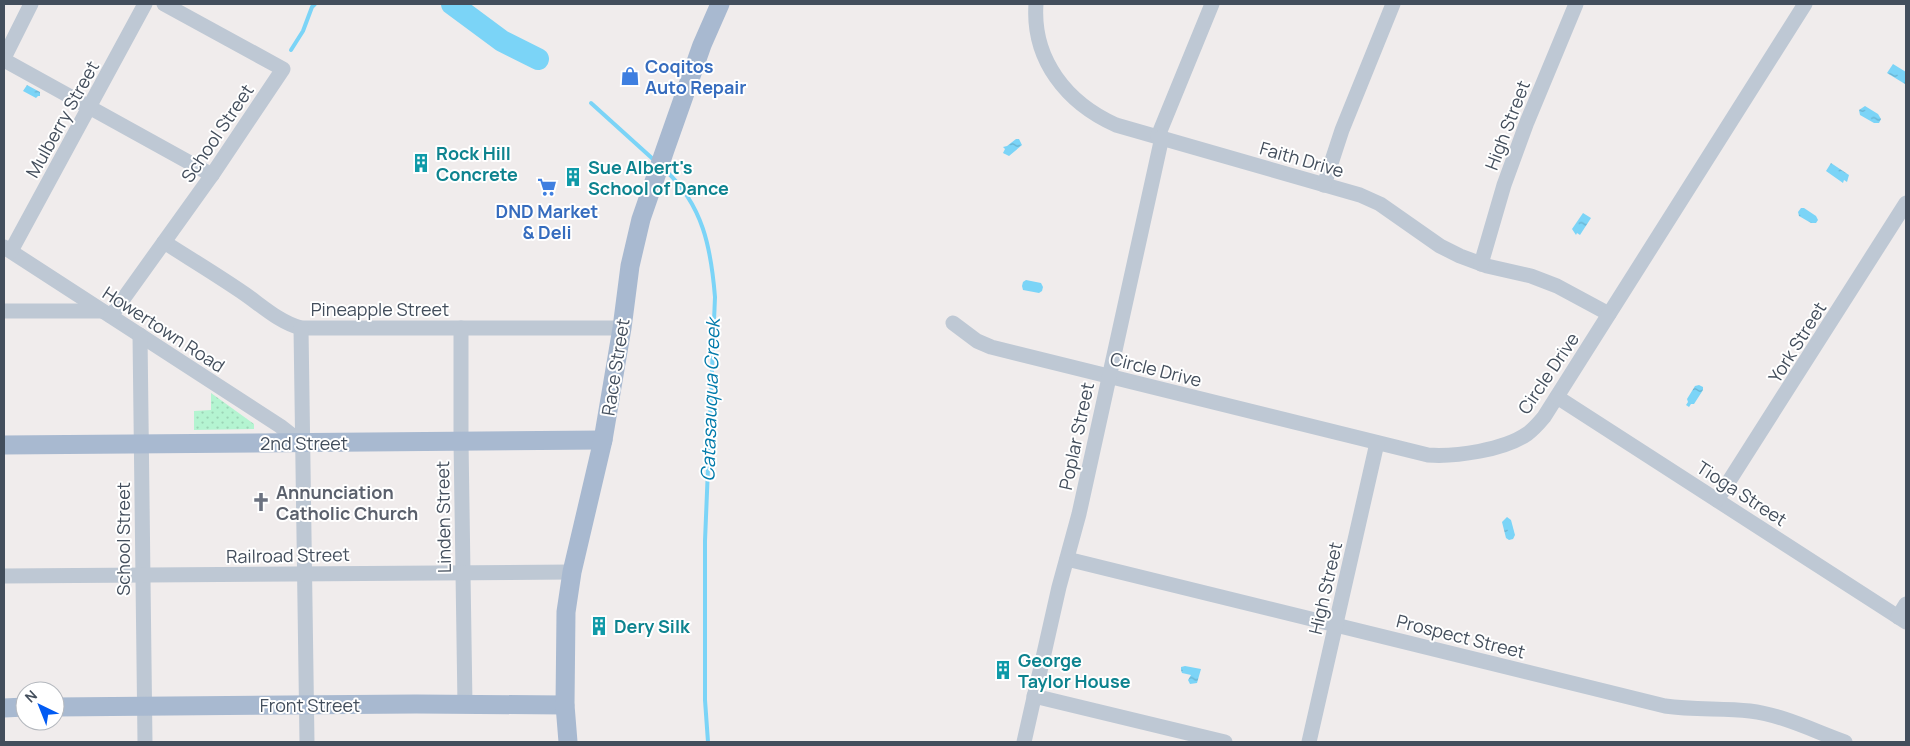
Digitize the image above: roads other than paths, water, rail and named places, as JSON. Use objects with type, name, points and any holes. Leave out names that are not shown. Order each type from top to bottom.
[{"type":"main road","name":"Race Street","points":[[568,742],[565,705],[566,612],[572,572],[603,440],[622,328],[630,266],[642,219],[666,147],[702,45],[720,4]]},
{"type":"main road","name":"2nd Street","points":[[4,445],[603,440]]},
{"type":"main road","name":"Front Street","points":[[65,707],[565,705]]},
{"type":"street","points":[[31,4],[4,59],[212,175]]},
{"type":"street","name":"Mulberry Street","points":[[7,249],[89,107],[145,4]]},
{"type":"street","name":"School Street","points":[[107,314],[164,242],[284,69],[164,4]]},
{"type":"street","name":"Faith Drive","points":[[1036,4],[1037,32],[1048,64],[1070,95],[1100,118],[1360,195],[1380,204],[1440,246],[1481,264],[1532,276],[1557,286],[1608,314]]},
{"type":"street","name":"Poplar Street","points":[[1024,742],[1109,377],[1160,137],[1212,4]]},
{"type":"street","points":[[1324,185],[1342,130],[1393,4]]},
{"type":"street","name":"High Street","points":[[1481,264],[1507,176],[1527,122],[1576,4]]},
{"type":"street","name":"Circle Drive","points":[[953,323],[977,341],[991,346],[1109,377],[1428,455],[1464,454],[1513,442],[1527,434],[1544,417],[1805,4]]},
{"type":"street","name":"York Street","points":[[1718,500],[1906,203]]},
{"type":"street","name":"Pineapple Street","points":[[164,242],[240,290],[281,320],[301,328],[622,328]]},
{"type":"street","name":"Howertown Road","points":[[7,249],[280,426],[303,444]]},
{"type":"street","points":[[4,311],[107,314]]},
{"type":"street","points":[[301,328],[307,742]]},
{"type":"street","name":"Linden Street","points":[[461,328],[465,705]]},
{"type":"street","name":"School Street","points":[[140,335],[145,742]]},
{"type":"street","name":"Tioga Street","points":[[1557,397],[1718,500],[1904,615]]},
{"type":"street","name":"High Street","points":[[1309,742],[1377,442]]},
{"type":"street","name":"Prospect Street","points":[[1067,559],[1666,706],[1685,709],[1751,711],[1778,717],[1845,742]]},
{"type":"street","name":"Railroad Street","points":[[4,576],[572,572]]},
{"type":"street","points":[[1034,696],[1225,742]]},
{"type":"water","points":[[1893,64],[1906,72],[1905,84],[1887,73]]},
{"type":"water","points":[[27,85],[40,92],[40,96],[36,98],[23,91]]},
{"type":"water","points":[[1865,106],[1878,114],[1881,119],[1879,123],[1874,123],[1860,115],[1859,110]]},
{"type":"water","points":[[1019,139],[1022,145],[1009,156],[1003,153],[1005,149],[1003,147]]},
{"type":"water","points":[[1831,163],[1849,175],[1847,182],[1844,180],[1843,183],[1826,171]]},
{"type":"water","points":[[1801,208],[1816,216],[1818,220],[1816,223],[1811,223],[1799,216],[1798,212]]},
{"type":"water","points":[[1583,213],[1591,218],[1580,235],[1577,233],[1576,235],[1572,229]]},
{"type":"water","points":[[1026,280],[1041,283],[1042,291],[1039,293],[1023,290],[1023,282]]},
{"type":"water","points":[[1695,386],[1703,387],[1703,390],[1694,404],[1691,404],[1689,407],[1686,405],[1687,399]]},
{"type":"water","points":[[1507,517],[1511,520],[1515,535],[1513,539],[1509,540],[1506,538],[1502,522]]},
{"type":"water","points":[[1181,667],[1201,669],[1197,683],[1190,684],[1188,680],[1191,675],[1182,673]]},
{"type":"waterway","points":[[291,50],[303,31],[312,7],[315,4]]},
{"type":"waterway","name":"Catasauqua Creek","points":[[452,4],[502,41],[538,59]]},
{"type":"waterway","name":"Catasauqua Creek","points":[[591,103],[654,160]]},
{"type":"waterway","name":"Catasauqua Creek","points":[[665,170],[678,183],[688,198],[703,228],[711,261],[715,297],[705,541],[705,700],[708,742]]},
{"type":"place","name":"Coqitos Auto Repair","points":[[630,76]]},
{"type":"place","name":"Rock Hill Concrete","points":[[421,163]]},
{"type":"place","name":"Sue Albert's School of Dance","points":[[573,177]]},
{"type":"place","name":"DND Market & Deli","points":[[547,187]]},
{"type":"place","name":"Annunciation Catholic Church","points":[[261,502]]},
{"type":"place","name":"Dery Silk","points":[[599,626]]},
{"type":"place","name":"George Taylor House","points":[[1003,670]]}]
